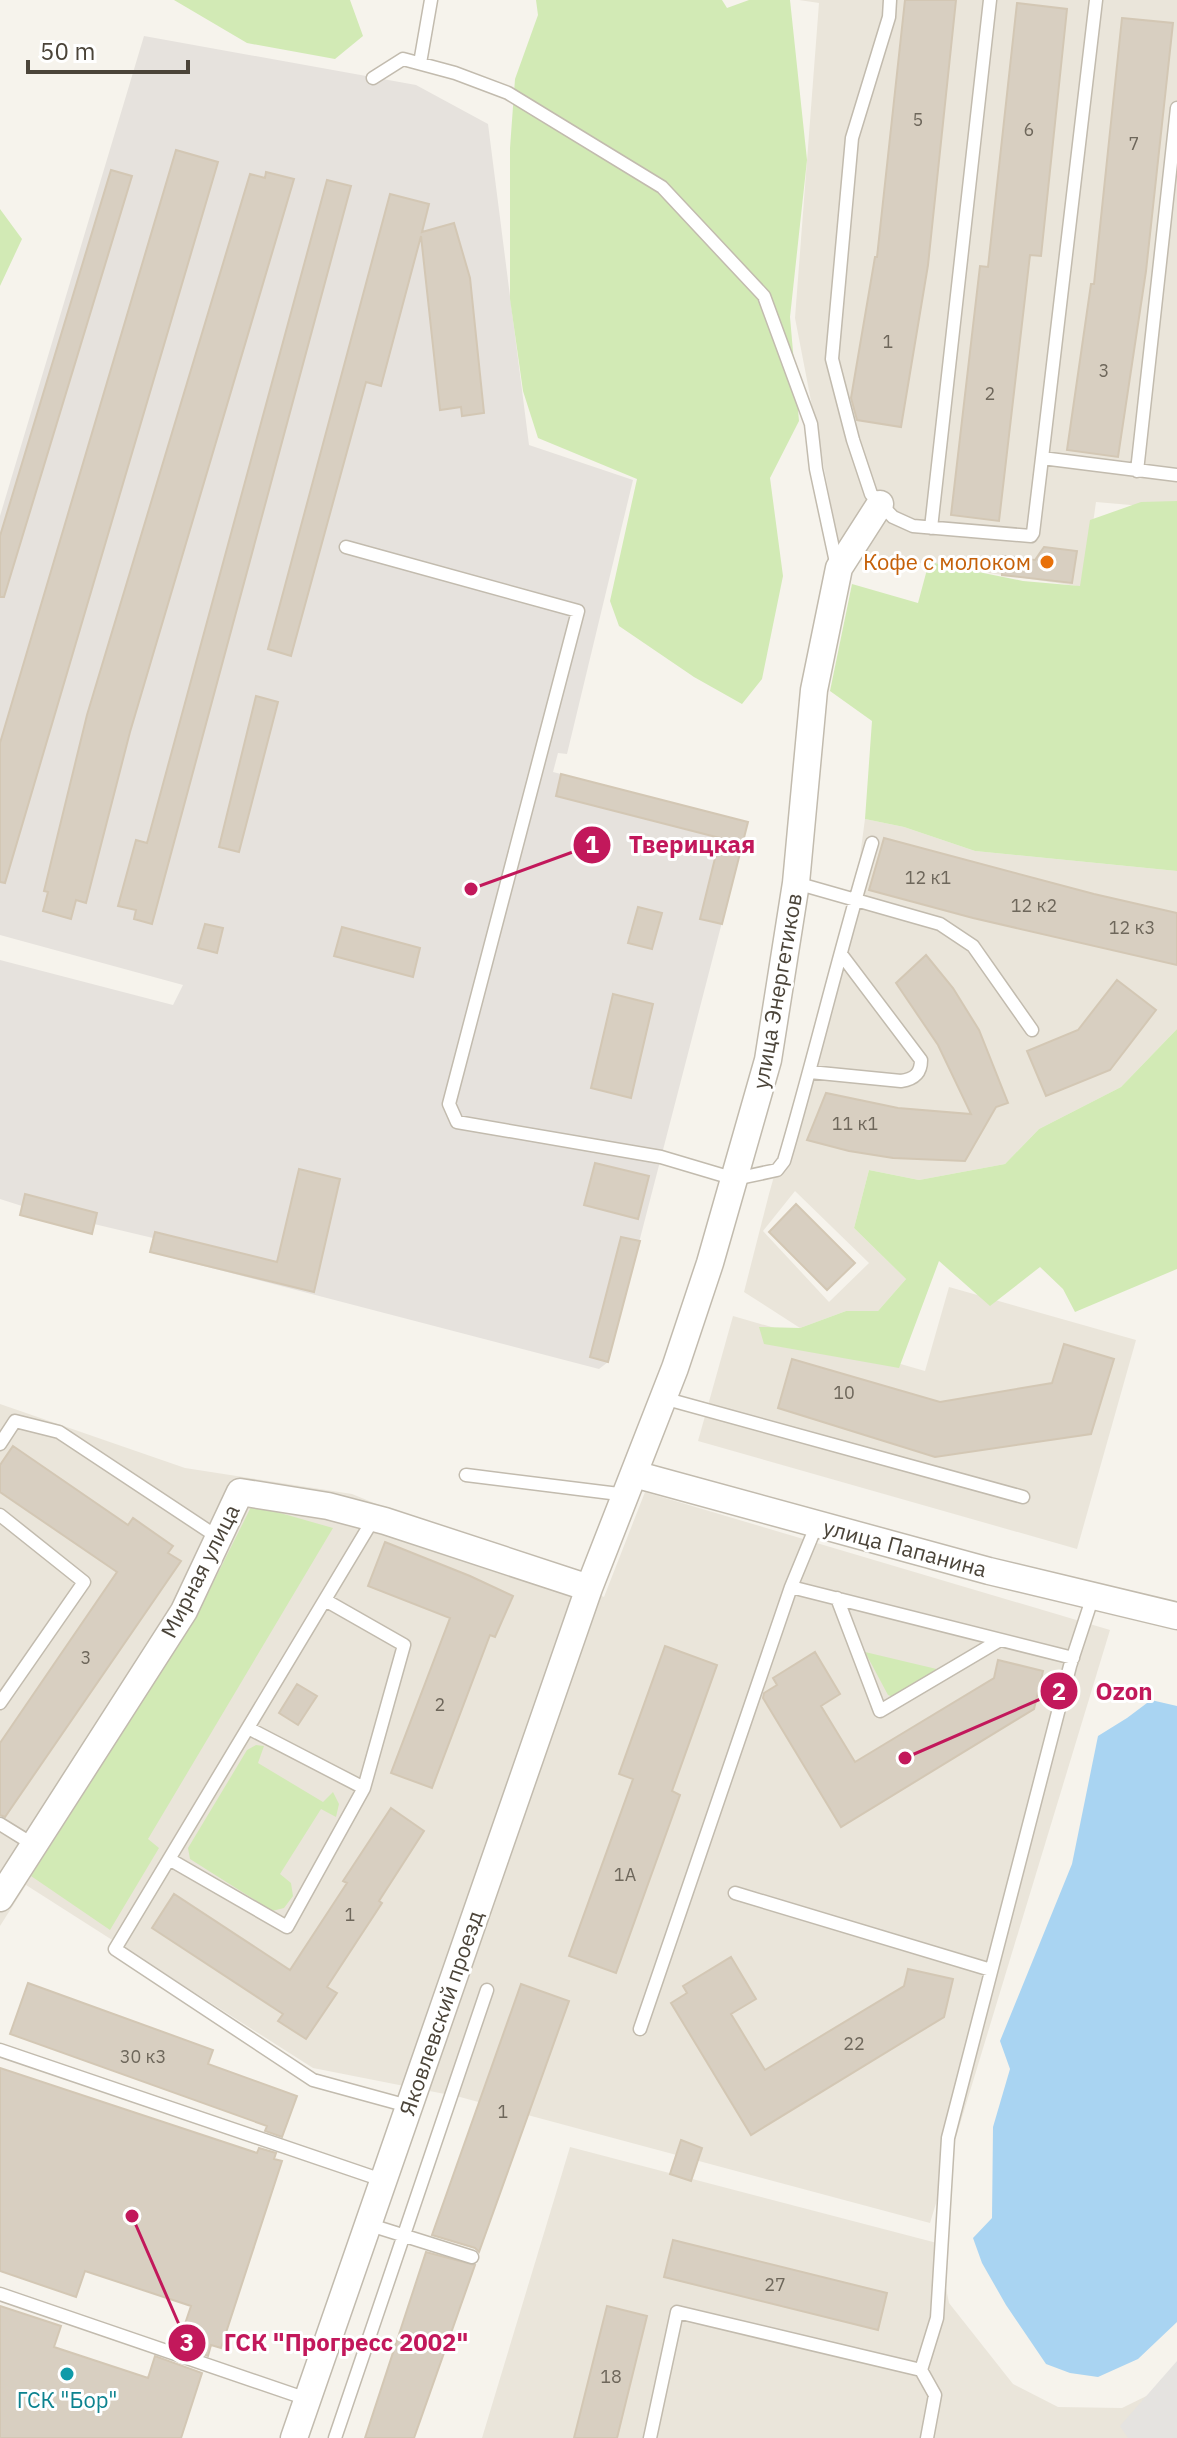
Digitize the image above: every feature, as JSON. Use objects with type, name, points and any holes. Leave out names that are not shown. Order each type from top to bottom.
[{"type":"street","name":"улица Энергетиков","points":[[630,1484],[700,1293],[768,1060],[796,883],[814,690],[839,568],[880,504]]},
{"type":"street","name":"улица Папанина","points":[[630,1484],[817,1524],[989,1571],[1177,1616]]},
{"type":"street","points":[[589,1588],[630,1484]]},
{"type":"street","name":"Мирная улица","points":[[0,1898],[184,1611],[240,1492],[328,1506],[374,1518],[589,1588]]},
{"type":"street","name":"Яковлевский проезд","points":[[294,2438],[589,1588]]},
{"type":"lane","points":[[420,63],[431,0]]},
{"type":"lane","points":[[890,0],[889,17],[852,138],[832,359],[853,440],[871,494],[893,517],[913,526],[1033,535],[1096,0]]},
{"type":"lane","points":[[931,528],[990,0]]},
{"type":"lane","points":[[373,78],[403,59],[455,73],[508,93],[662,187],[764,296],[811,424],[816,469],[838,574]]},
{"type":"lane","points":[[1137,471],[1177,108]]},
{"type":"lane","points":[[1042,458],[1177,475]]},
{"type":"lane","points":[[346,547],[578,611],[449,1104],[457,1122],[661,1157],[735,1179],[777,1170],[781,1167],[810,1072],[872,843]]},
{"type":"lane","points":[[796,883],[940,924],[973,946],[1032,1030]]},
{"type":"lane","points":[[810,1072],[901,1081],[910,1080],[921,1068],[921,1060],[841,954]]},
{"type":"lane","points":[[663,1398],[1023,1497]]},
{"type":"lane","points":[[0,1444],[15,1421],[59,1432],[219,1538]]},
{"type":"lane","points":[[466,1475],[630,1484]]},
{"type":"lane","points":[[0,1515],[84,1582],[0,1703]]},
{"type":"lane","points":[[374,1518],[115,1949],[313,2080],[408,2106]]},
{"type":"lane","points":[[640,2029],[791,1587],[817,1524]]},
{"type":"lane","points":[[791,1587],[1073,1658]]},
{"type":"lane","points":[[927,2438],[935,2395],[921,2370],[937,2318],[948,2138],[1073,1658],[1093,1596]]},
{"type":"lane","points":[[837,1598],[880,1711],[1000,1640]]},
{"type":"lane","points":[[169,1859],[287,1927],[364,1788],[404,1645],[325,1600]]},
{"type":"lane","points":[[248,1728],[364,1788]]},
{"type":"lane","points":[[0,1824],[34,1845]]},
{"type":"lane","points":[[735,1893],[991,1970]]},
{"type":"lane","points":[[335,2438],[487,1990]]},
{"type":"lane","points":[[0,2050],[382,2180]]},
{"type":"lane","points":[[367,2224],[472,2257]]},
{"type":"lane","points":[[0,2294],[307,2399]]},
{"type":"lane","points":[[650,2438],[677,2312],[921,2370]]},
{"type":"shaded area","points":[[799,0],[1177,0],[1177,509],[1096,502],[1084,587],[840,551],[795,318],[819,3]]},
{"type":"shaded area","points":[[144,36],[416,85],[488,124],[529,445],[633,480],[567,754],[558,753],[553,772],[748,822],[608,1362],[599,1369],[150,1252],[153,1238],[94,1224],[92,1234],[20,1215],[22,1206],[0,1199],[0,960],[173,1005],[183,985],[0,935],[0,516]]},
{"type":"shaded area","points":[[865,819],[904,827],[975,851],[1177,871],[1177,1029],[1121,1087],[1039,1129],[1005,1164],[919,1180],[869,1170],[854,1228],[906,1279],[878,1311],[846,1311],[800,1328],[744,1292],[856,886]],"holes":[[[795,1191],[869,1263],[829,1302],[763,1231]]]},
{"type":"shaded area","points":[[949,1287],[1136,1340],[1077,1549],[698,1441],[733,1316],[925,1371]]},
{"type":"shaded area","points":[[0,1404],[185,1468],[352,1494],[604,1597],[645,1492],[1110,1630],[930,2223],[460,2097],[313,2068],[26,1885],[0,1926]]},
{"type":"shaded area","points":[[570,2147],[937,2243],[949,2303],[1013,2384],[1058,2407],[1122,2408],[1177,2381],[1177,2438],[482,2438]]},
{"type":"shaded area","points":[[1177,2361],[1177,2438],[1128,2438],[1120,2426]]},
{"type":"green space","points":[[174,0],[350,0],[363,36],[335,59],[247,43]]},
{"type":"green space","points":[[536,0],[722,0],[727,8],[749,0],[790,0],[807,160],[790,317],[799,421],[770,478],[783,576],[762,679],[742,704],[694,677],[619,626],[610,601],[637,479],[538,438],[523,391],[510,299],[510,148],[515,79],[538,15]]},
{"type":"green space","points":[[0,209],[22,239],[0,286]]},
{"type":"green space","points":[[1177,501],[1177,871],[975,851],[904,827],[865,819],[872,721],[830,691],[852,584],[918,603],[929,562],[1023,581],[1080,586],[1090,520],[1141,502]]},
{"type":"green space","points":[[1177,1029],[1177,1269],[1075,1312],[1063,1289],[1040,1267],[990,1306],[939,1261],[899,1368],[764,1344],[759,1327],[800,1328],[846,1311],[878,1311],[906,1279],[854,1228],[869,1170],[919,1180],[1005,1164],[1039,1129],[1121,1087]]},
{"type":"green space","points":[[252,1505],[333,1528],[148,1839],[159,1848],[110,1930],[31,1876],[195,1619]]},
{"type":"green space","points":[[865,1652],[945,1671],[898,1699],[888,1695]]},
{"type":"green space","points":[[256,1745],[264,1746],[258,1763],[323,1802],[333,1792],[339,1804],[336,1817],[321,1809],[280,1874],[291,1883],[293,1896],[284,1908],[272,1911],[190,1859],[188,1848],[247,1750]]},
{"type":"water","points":[[1151,1700],[1177,1706],[1177,2322],[1138,2359],[1098,2377],[1070,2373],[1046,2364],[1006,2305],[982,2263],[973,2238],[992,2218],[993,2127],[1010,2069],[1000,2041],[1072,1864],[1098,1736]]},
{"type":"building","points":[[905,0],[956,0],[928,265],[901,427],[857,420],[851,398],[877,257]]},
{"type":"building","points":[[1017,3],[1067,9],[1041,256],[1030,255],[999,521],[951,515],[980,266],[988,267]]},
{"type":"building","points":[[1122,18],[1173,23],[1146,271],[1118,457],[1067,450],[1091,284],[1094,284]]},
{"type":"building","points":[[176,150],[218,162],[5,883],[0,882],[0,743]]},
{"type":"building","points":[[111,170],[132,176],[4,597],[0,597],[0,536]]},
{"type":"building","points":[[266,172],[294,179],[130,732],[86,903],[76,900],[71,919],[43,911],[48,892],[44,891],[87,715],[250,174],[265,178]]},
{"type":"building","points":[[327,180],[351,186],[152,924],[134,919],[136,910],[118,906],[136,840],[147,843]]},
{"type":"building","points":[[390,194],[429,204],[422,232],[454,223],[470,278],[484,413],[462,416],[461,407],[440,410],[421,236],[381,386],[366,382],[291,656],[268,649]]},
{"type":"building","points":[[1044,547],[1077,551],[1072,583],[1002,575],[1003,556],[1035,560]]},
{"type":"building","points":[[256,696],[278,702],[239,852],[219,847]]},
{"type":"building","points":[[561,774],[748,822],[722,924],[700,919],[720,838],[556,796]]},
{"type":"building","points":[[884,838],[1177,913],[1177,965],[973,918],[869,890]]},
{"type":"building","points":[[638,907],[662,913],[652,949],[628,943]]},
{"type":"building","points":[[205,924],[223,928],[217,953],[198,948]]},
{"type":"building","points":[[342,927],[420,948],[413,977],[334,956]]},
{"type":"building","points":[[926,955],[953,988],[979,1030],[1008,1103],[996,1107],[965,1161],[893,1158],[807,1140],[826,1093],[898,1108],[971,1114],[938,1045],[896,983]]},
{"type":"building","points":[[1117,980],[1156,1010],[1110,1070],[1046,1096],[1027,1051],[1078,1030]]},
{"type":"building","points":[[613,994],[653,1004],[631,1098],[591,1088]]},
{"type":"building","points":[[595,1163],[649,1176],[638,1219],[584,1205]]},
{"type":"building","points":[[299,1169],[340,1179],[314,1292],[150,1252],[155,1232],[277,1262]]},
{"type":"building","points":[[25,1194],[97,1213],[92,1234],[20,1215]]},
{"type":"building","points":[[796,1204],[855,1263],[827,1290],[769,1232]]},
{"type":"building","points":[[621,1237],[640,1241],[608,1362],[590,1357]]},
{"type":"building","points":[[1064,1344],[1114,1359],[1091,1434],[935,1457],[778,1408],[792,1359],[940,1402],[1052,1383]]},
{"type":"building","points":[[13,1446],[128,1525],[133,1518],[173,1546],[168,1553],[181,1561],[5,1817],[0,1815],[0,1743],[117,1572],[0,1492],[0,1465]]},
{"type":"building","points":[[385,1542],[513,1596],[495,1637],[490,1635],[432,1788],[391,1773],[450,1618],[368,1586]]},
{"type":"building","points":[[665,1646],[717,1665],[672,1791],[680,1795],[616,1973],[569,1956],[633,1779],[619,1774]]},
{"type":"building","points":[[815,1652],[840,1694],[821,1706],[855,1762],[994,1678],[998,1660],[1043,1671],[1034,1709],[841,1827],[763,1698],[764,1693],[777,1685],[773,1678]]},
{"type":"building","points":[[297,1684],[317,1696],[298,1725],[279,1713]]},
{"type":"building","points":[[391,1808],[424,1831],[327,1987],[337,1993],[306,2039],[278,2021],[283,2014],[152,1928],[174,1894],[290,1970]]},
{"type":"building","points":[[731,1957],[756,1999],[731,2014],[765,2070],[904,1986],[908,1969],[953,1979],[944,2017],[751,2135],[671,2003],[687,1993],[683,1986]]},
{"type":"building","points":[[28,1983],[213,2050],[208,2064],[297,2096],[282,2137],[265,2131],[267,2126],[10,2034]]},
{"type":"building","points":[[521,1984],[569,2001],[479,2252],[475,2248],[432,2235]]},
{"type":"building","points":[[0,2068],[257,2153],[259,2148],[276,2153],[274,2159],[282,2161],[221,2348],[211,2345],[208,2356],[178,2345],[191,2306],[85,2271],[76,2297],[0,2271]]},
{"type":"building","points":[[681,2140],[702,2148],[691,2181],[670,2174]]},
{"type":"building","points":[[673,2240],[887,2293],[878,2330],[664,2277]]},
{"type":"building","points":[[426,2252],[475,2265],[414,2438],[365,2438]]},
{"type":"building","name":"ГСК \"Бор\"","points":[[0,2306],[61,2326],[54,2347],[148,2378],[155,2356],[202,2373],[181,2438],[0,2438]]},
{"type":"building","points":[[607,2306],[647,2316],[617,2438],[574,2438]]},
{"type":"place","name":"Кофе с молоком","points":[[1047,562]]},
{"type":"place","name":"Тверицкая","points":[[471,889]]},
{"type":"place","name":"Ozon","points":[[905,1758]]},
{"type":"place","name":"ГСК \"Прогресс 2002\"","points":[[132,2216]]},
{"type":"place","name":"ГСК \"Бор\"","points":[[67,2374]]}]
